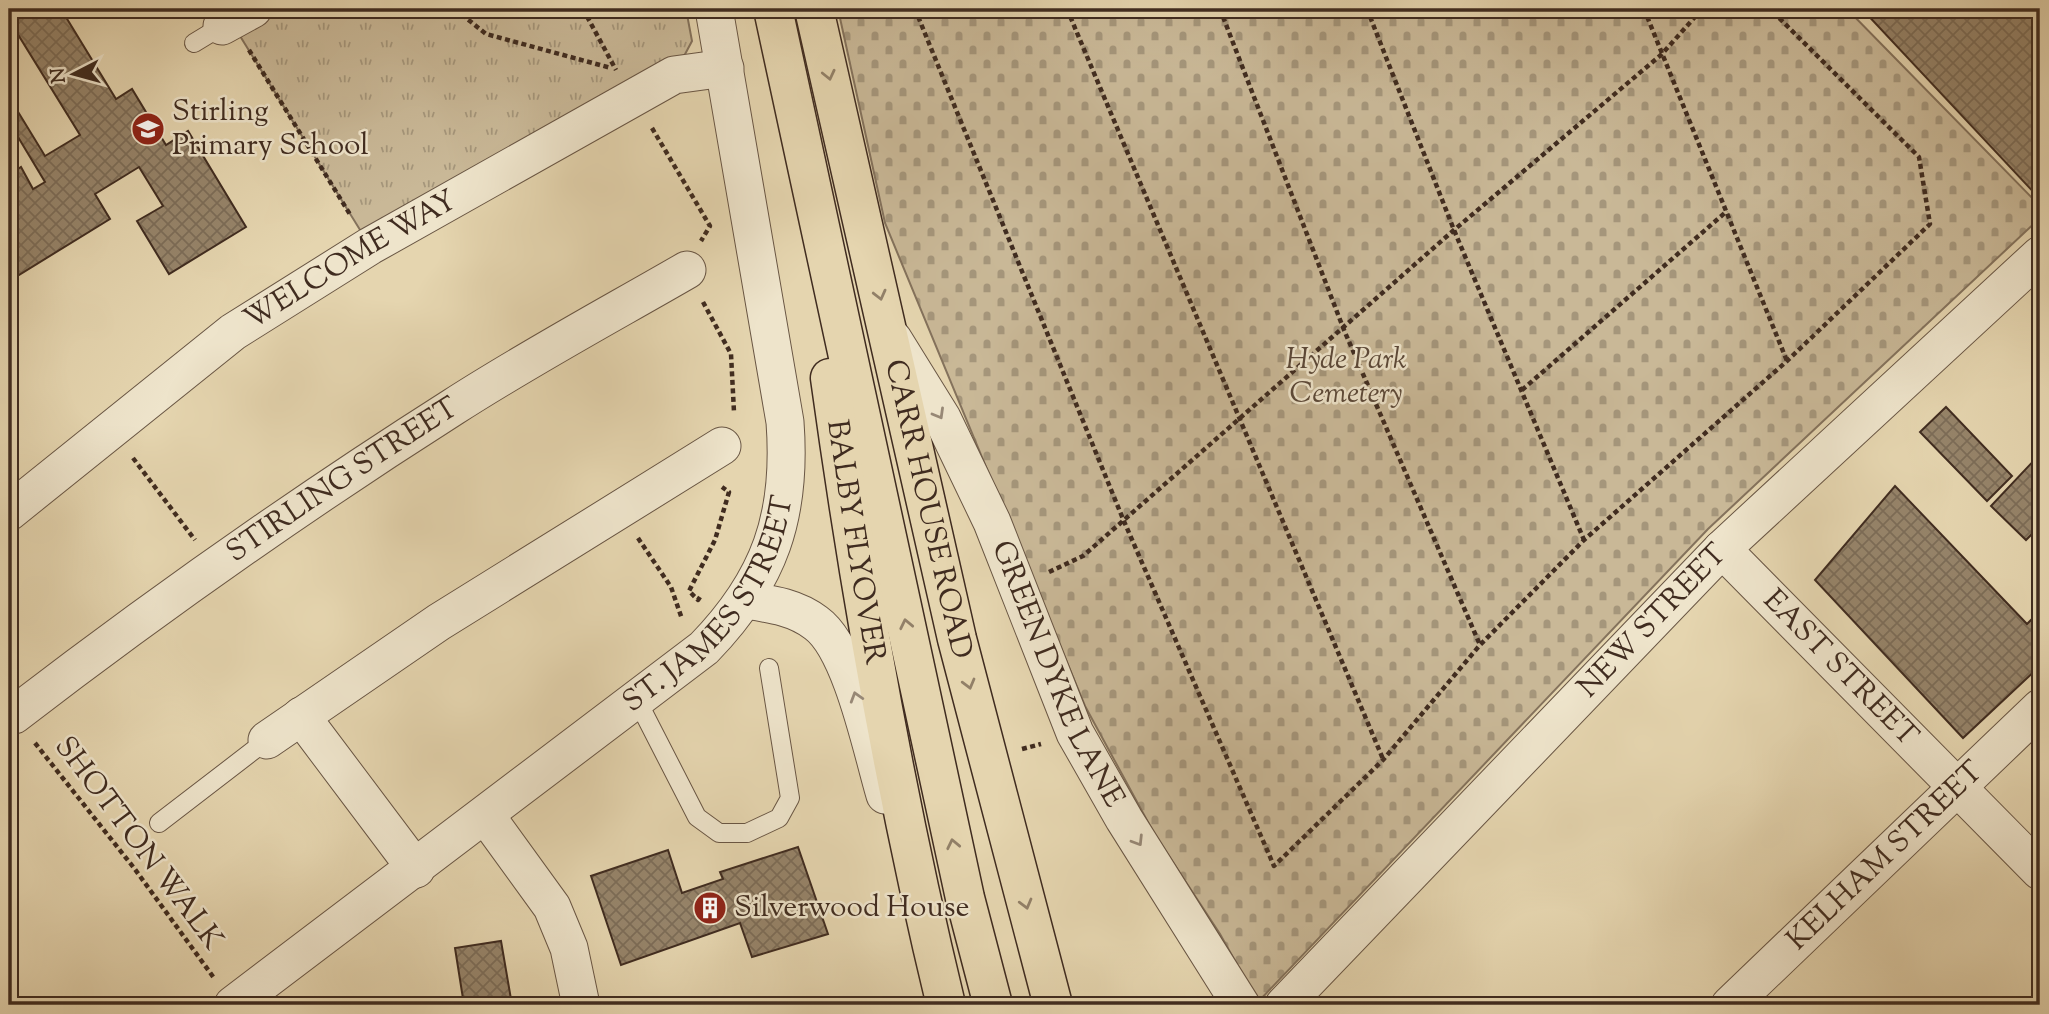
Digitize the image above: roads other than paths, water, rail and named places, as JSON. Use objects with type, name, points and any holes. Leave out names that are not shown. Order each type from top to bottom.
[{"type":"highway","name":"CARR HOUSE ROAD","points":[[773,9],[921,690]]},
{"type":"highway","name":"CARR HOUSE ROAD","points":[[814,9],[957,639],[1053,1005]]},
{"type":"highway","name":"BALBY FLYOVER","points":[[789,76],[848,509],[932,950],[946,1005]]},
{"type":"highway","name":"BALBY FLYOVER","points":[[921,690],[965,898],[993,1005]]},
{"type":"street","name":"ST. JAMES STREET","points":[[226,995],[416,869],[704,648],[746,600],[766,559],[780,516],[789,468],[785,422],[714,9]]},
{"type":"street","name":"WELCOME WAY","points":[[9,512],[233,332],[624,83],[725,68]]},
{"type":"street","name":"NEW STREET","points":[[1284,1005],[1722,549],[2040,255]]},
{"type":"street","name":"STIRLING STREET","points":[[14,715],[214,566],[454,406],[687,270]]},
{"type":"street","name":"GREEN DYKE LANE","points":[[890,335],[942,418],[992,522],[1075,733],[1124,819],[1241,1005]]},
{"type":"street","points":[[267,740],[439,622],[722,446]]},
{"type":"street","name":"EAST STREET","points":[[1722,549],[2040,871]]},
{"type":"street","points":[[746,600],[783,606],[816,623],[834,641],[845,664],[932,950]]},
{"type":"street","name":"KELHAM STREET","points":[[1730,1005],[2040,708]]},
{"type":"street","points":[[301,716],[416,869]]},
{"type":"street","points":[[485,816],[552,907],[569,948],[581,1005]]},
{"type":"lane","points":[[637,700],[697,817],[719,833],[747,834],[779,818],[790,798],[769,668]]},
{"type":"lane","points":[[159,823],[267,740]]},
{"type":"place","name":"Stirling Primary School","points":[[148,129]]},
{"type":"place","name":"Silverwood House","points":[[710,908]]},
{"type":"park label","name":"Hyde Park Cemetery","points":[[1346,377]]}]
